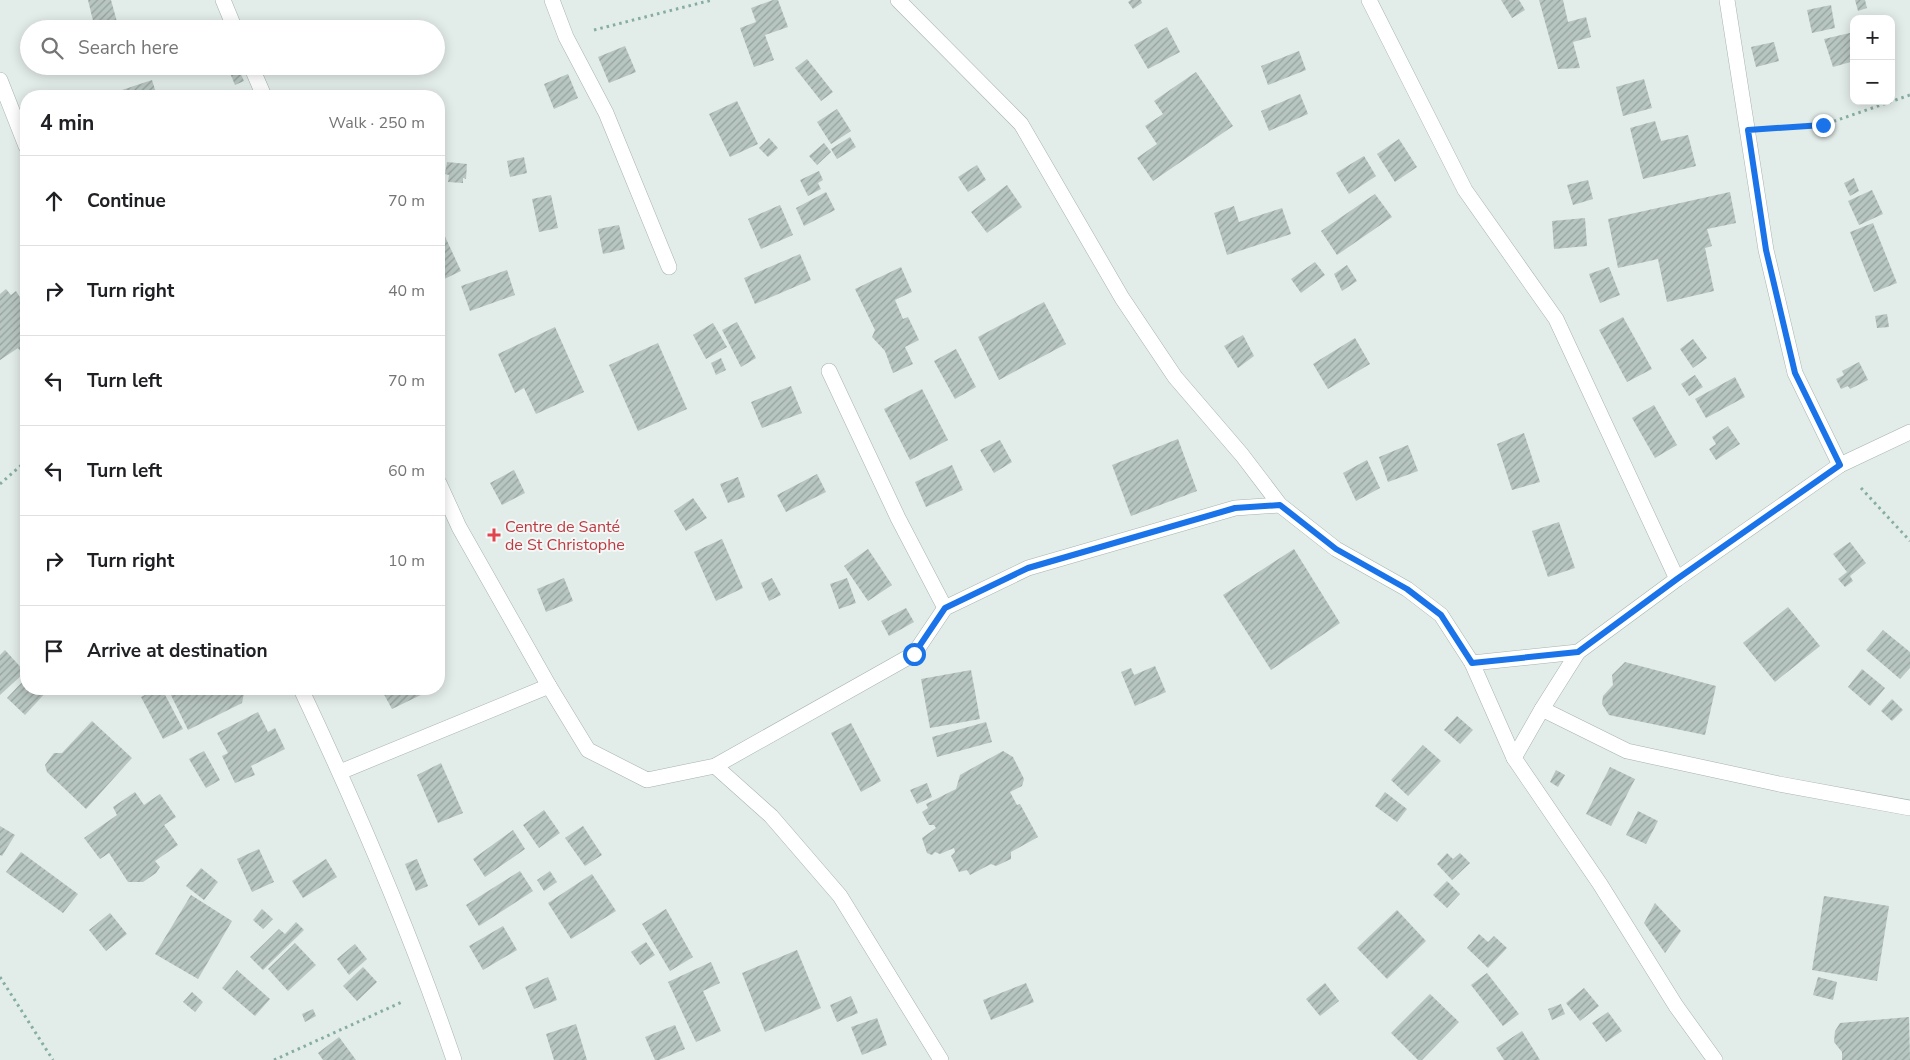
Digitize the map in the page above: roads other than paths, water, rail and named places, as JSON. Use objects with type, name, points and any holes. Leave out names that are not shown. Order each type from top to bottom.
[{"type":"street","points":[[223,0],[231,20]]},
{"type":"street","points":[[552,0],[566,37],[606,113],[668,267]]},
{"type":"street","points":[[898,0],[1021,124],[1122,298],[1175,377],[1242,455],[1280,505],[1336,549],[1407,589],[1441,615],[1472,663],[1514,758],[1600,884],[1676,1006],[1715,1060]]},
{"type":"street","points":[[1369,0],[1465,190],[1556,319],[1677,579]]},
{"type":"street","points":[[1728,0],[1766,250],[1795,373],[1840,465]]},
{"type":"street","points":[[255,75],[261,90]]},
{"type":"street","points":[[0,80],[20,131]]},
{"type":"street","points":[[830,371],[898,518],[945,608]]},
{"type":"street","points":[[1514,758],[1578,652],[1677,579],[1840,465],[1910,432]]},
{"type":"street","points":[[445,496],[459,526],[549,686],[588,750],[647,780],[715,766],[914,654],[945,608],[1037,566],[1235,508],[1280,505]]},
{"type":"street","points":[[1472,663],[1578,652]]},
{"type":"street","points":[[340,772],[549,686]]},
{"type":"street","points":[[304,695],[340,772],[430,990],[454,1060]]},
{"type":"street","points":[[1542,709],[1627,751],[1779,784],[1910,808]]},
{"type":"street","points":[[715,766],[771,816],[840,896],[941,1060]]},
{"type":"place","name":"Centre de Santé de St Christophe","points":[[494,535]]}]
